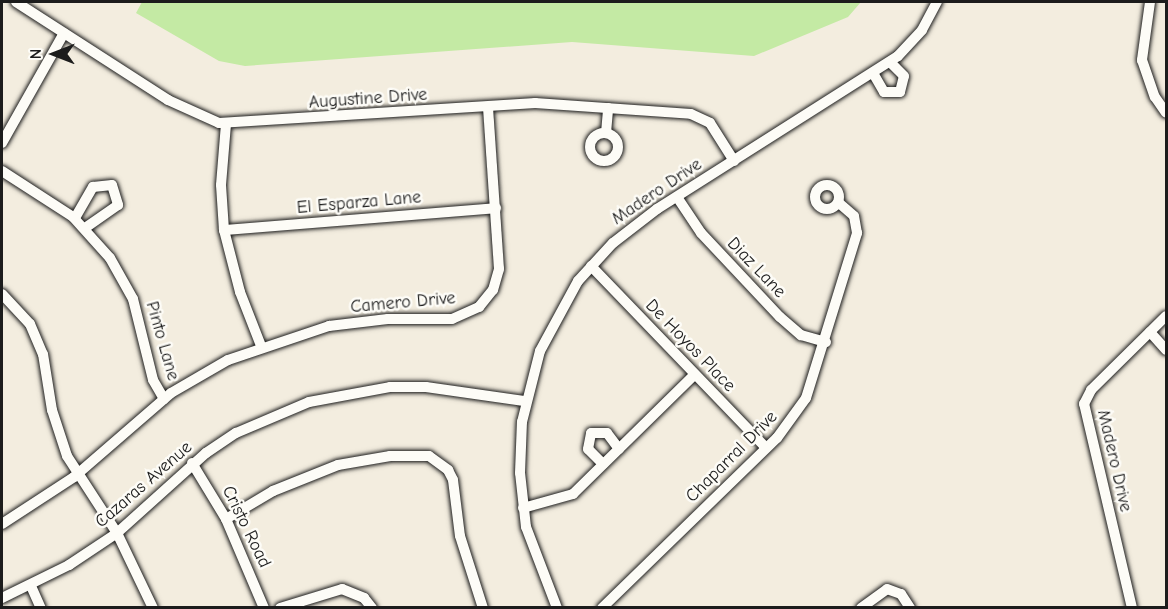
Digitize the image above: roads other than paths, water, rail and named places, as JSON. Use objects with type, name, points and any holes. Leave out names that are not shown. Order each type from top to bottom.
[{"type":"street","name":"Augustine Drive","points":[[16,2],[168,100],[226,124],[535,103],[608,108],[698,115],[710,123],[734,161]]},
{"type":"street","name":"Madero Drive","points":[[557,608],[535,555],[523,508],[520,473],[524,401],[549,331],[591,266],[632,227],[890,62],[922,30],[938,2]]},
{"type":"street","points":[[1150,2],[1142,60],[1155,97],[1167,113]]},
{"type":"street","points":[[2,143],[64,33]]},
{"type":"street","points":[[873,73],[884,92],[900,92],[904,76],[890,62]]},
{"type":"street","name":"Camero Drive","points":[[2,524],[76,475],[164,399],[261,346],[352,323],[452,319],[469,313],[486,299],[498,279],[496,208],[488,107]]},
{"type":"street","points":[[606,133],[608,108]]},
{"type":"street","points":[[226,124],[221,185],[224,230],[234,276],[261,346]]},
{"type":"street","name":"Pinto Lane","points":[[2,171],[75,218],[110,258],[133,299],[153,380],[164,399]]},
{"type":"street","points":[[75,218],[93,187],[112,185],[118,205],[85,228]]},
{"type":"street","name":"Diaz Lane","points":[[677,197],[701,233],[780,317],[801,335],[826,342]]},
{"type":"street","name":"Chaparral Drive","points":[[602,608],[766,448],[807,398],[826,342],[857,233],[854,216],[838,202]]},
{"type":"street","name":"El Esparza Lane","points":[[224,230],[496,208]]},
{"type":"street","name":"De Hoyos Place","points":[[591,266],[766,448]]},
{"type":"street","points":[[2,294],[22,313],[38,341],[52,410],[76,475],[117,533],[153,608]]},
{"type":"street","name":"Madero Drive","points":[[1132,608],[1084,411],[1091,390],[1167,316]]},
{"type":"street","points":[[1150,332],[1167,350]]},
{"type":"street","points":[[523,508],[566,499],[694,375]]},
{"type":"street","name":"Cazaras Avenue","points":[[2,598],[31,586],[117,533],[192,463],[268,418],[352,393],[426,387],[524,401]]},
{"type":"street","points":[[603,464],[588,449],[591,433],[607,433],[619,449]]},
{"type":"street","points":[[226,519],[273,491],[338,465],[390,456],[429,456],[448,470],[453,480],[460,536],[483,608]]},
{"type":"street","name":"Cristo Road","points":[[192,463],[226,519],[264,608]]},
{"type":"street","points":[[31,586],[41,608]]},
{"type":"street","points":[[280,608],[342,589],[364,598],[372,608]]},
{"type":"street","points":[[861,608],[887,589],[901,594],[910,608]]}]
